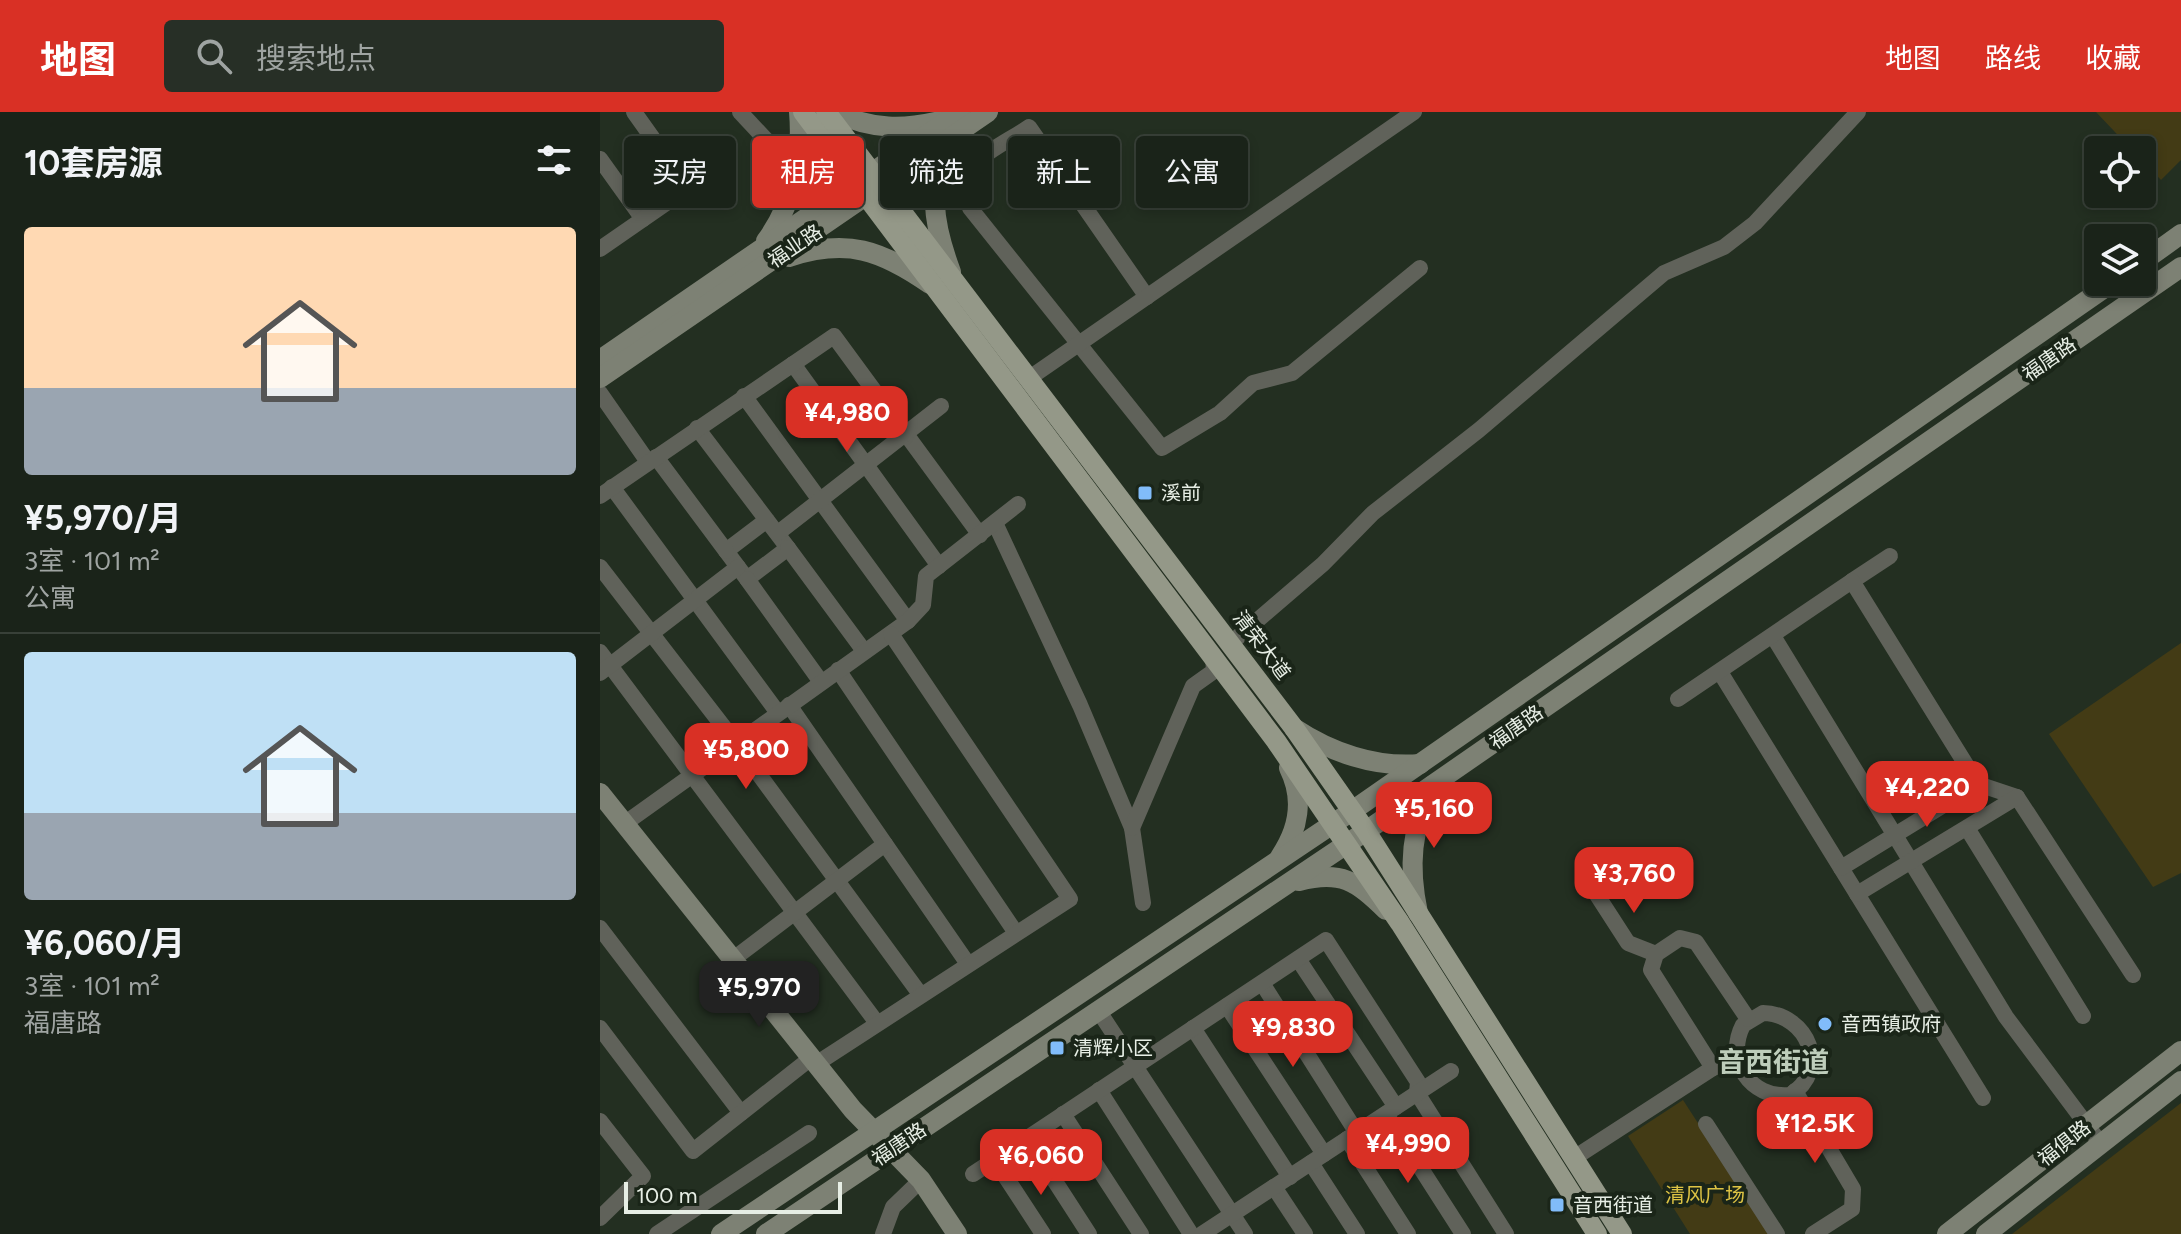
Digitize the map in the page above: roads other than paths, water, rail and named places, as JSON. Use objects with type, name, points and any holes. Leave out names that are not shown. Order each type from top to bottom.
[{"type":"main road","name":"清荣大道","points":[[801,112],[871,184]]},
{"type":"main road","name":"清荣大道","points":[[826,112],[871,184],[1276,741],[1400,923],[1597,1234]]},
{"type":"main road","name":"清荣大道","points":[[948,286],[1028,379],[1294,728],[1366,831],[1622,1234]]},
{"type":"street","points":[[600,249],[688,188],[634,112]]},
{"type":"street","points":[[740,112],[762,136]]},
{"type":"street","points":[[799,136],[801,112]]},
{"type":"street","points":[[834,112],[871,127],[892,128],[958,120],[936,175],[934,196],[948,286]]},
{"type":"street","name":"福业路","points":[[600,360],[762,258],[958,120],[988,112]]},
{"type":"street","points":[[1028,379],[1414,112]]},
{"type":"street","points":[[1231,643],[1323,564],[1373,513],[1479,430],[1664,273],[1724,247],[1755,223],[1858,112]]},
{"type":"street","points":[[1147,297],[1029,127],[971,167],[964,186],[970,208],[1162,448],[1220,413],[1253,383],[1292,373],[1420,268]]},
{"type":"street","points":[[600,159],[643,219]]},
{"type":"street","points":[[762,258],[783,208]]},
{"type":"street","points":[[2156,252],[2181,234]]},
{"type":"street","points":[[762,258],[842,245],[893,261],[948,286]]},
{"type":"street","name":"福业路","points":[[600,378],[762,258]]},
{"type":"street","name":"福唐路","points":[[766,1234],[1366,831],[2181,267]]},
{"type":"street","name":"福唐路","points":[[721,1234],[1275,864],[2093,296]]},
{"type":"street","points":[[968,964],[885,844],[784,709],[606,491],[834,336],[980,535]]},
{"type":"street","points":[[793,364],[939,566]]},
{"type":"street","points":[[600,393],[743,573],[821,682]]},
{"type":"street","points":[[744,396],[908,621]]},
{"type":"street","points":[[726,551],[821,499],[941,406]]},
{"type":"street","points":[[697,428],[864,651]]},
{"type":"street","points":[[624,824],[908,621],[923,605],[926,576],[1018,504]]},
{"type":"street","points":[[995,523],[1080,705],[1132,828],[1143,903]]},
{"type":"street","points":[[788,548],[696,599],[651,633],[603,663],[692,774],[877,1023]]},
{"type":"street","points":[[1678,699],[1890,556]]},
{"type":"street","points":[[600,567],[736,743],[920,994]]},
{"type":"street","points":[[1852,581],[1978,784],[2017,797],[2133,975]]},
{"type":"street","points":[[600,1028],[693,1151],[813,1061],[1070,899],[891,634]]},
{"type":"street","points":[[1773,636],[2006,1017],[2101,1144]]},
{"type":"street","points":[[1132,828],[1193,686],[1214,671],[1213,656]]},
{"type":"street","points":[[838,670],[1016,933]]},
{"type":"street","points":[[1720,672],[1983,1098]]},
{"type":"street","points":[[1294,728],[1333,749],[1378,764],[1420,764]]},
{"type":"street","points":[[1275,864],[1291,840],[1298,805],[1298,787],[1276,741]]},
{"type":"street","points":[[1418,913],[1411,873],[1412,848],[1417,824],[1433,784]]},
{"type":"street","points":[[1841,868],[1978,784]]},
{"type":"street","points":[[1857,894],[2017,797]]},
{"type":"street","points":[[603,805],[624,824],[873,1133],[921,1180],[957,1234]]},
{"type":"street","points":[[1967,828],[2083,1016]]},
{"type":"street","points":[[732,960],[885,844]]},
{"type":"street","points":[[1287,884],[1324,875],[1345,878],[1400,923]]},
{"type":"street","points":[[1597,895],[1628,943],[1656,954]]},
{"type":"street","points":[[600,928],[741,1113]]},
{"type":"street","points":[[1713,1068],[1651,970],[1656,954],[1680,938],[1696,942],[1748,1019]]},
{"type":"street","points":[[973,1174],[1326,940],[1418,1082],[1417,1093],[1506,1234]]},
{"type":"street","points":[[1298,959],[1463,1234]]},
{"type":"street","points":[[1262,983],[1408,1234]]},
{"type":"street","points":[[1227,1006],[1318,1158],[1357,1234]]},
{"type":"street","points":[[1098,1010],[1245,1234]]},
{"type":"street","points":[[1763,1013],[1776,1013],[1794,1022],[1807,1040],[1813,1064],[1810,1077],[1795,1091],[1779,1096],[1763,1092],[1751,1083],[1736,1053],[1737,1035],[1748,1019],[1763,1013]]},
{"type":"street","points":[[1193,1028],[1290,1177]]},
{"type":"street","name":"福俱路","points":[[1947,1234],[2181,1051]]},
{"type":"street","points":[[1574,1158],[1736,1053]]},
{"type":"street","points":[[1202,1234],[1451,1071]]},
{"type":"street","name":"福俱路","points":[[1986,1234],[2181,1081]]},
{"type":"street","points":[[1099,1090],[1191,1234]]},
{"type":"street","points":[[1795,1091],[1853,1189],[1852,1209],[1813,1234]]},
{"type":"street","points":[[1063,1114],[1141,1234]]},
{"type":"street","points":[[600,1121],[643,1176],[600,1217]]},
{"type":"street","points":[[1706,1124],[1777,1234]]},
{"type":"street","points":[[657,1234],[809,1133]]},
{"type":"street","points":[[1027,1138],[1089,1234]]},
{"type":"street","points":[[994,1159],[1043,1234]]},
{"type":"street","points":[[883,1234],[893,1207],[921,1180]]},
{"type":"street","points":[[1274,1187],[1305,1234]]},
{"type":"place","name":"溪前","points":[[1145,493]]},
{"type":"place","name":"音西镇政府","points":[[1825,1024]]},
{"type":"place","name":"清辉小区","points":[[1057,1048]]},
{"type":"place","name":"音西街道","points":[[1557,1205]]},
{"type":"district","name":"音西街道","points":[[1773,1062]]},
{"type":"park label","name":"清风广场","points":[[1705,1195]]}]
